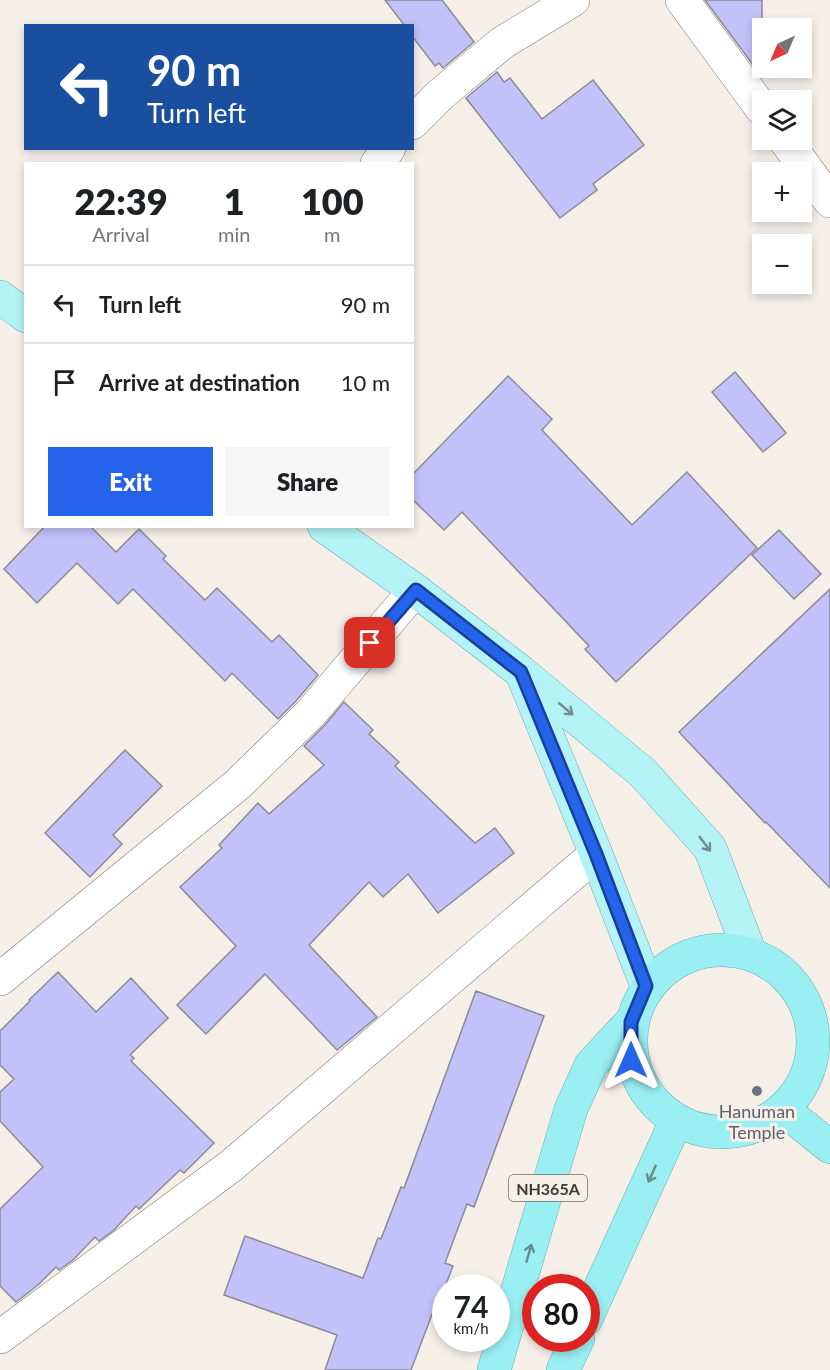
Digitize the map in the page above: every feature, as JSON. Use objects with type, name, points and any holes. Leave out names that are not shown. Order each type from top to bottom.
[{"type":"highway","name":"NH365A","points":[[494,1370],[571,1108],[591,1065],[631,1022],[646,986],[675,961],[712,949],[750,953],[784,972],[818,1014],[807,1079],[784,1110],[751,1129],[712,1133],[676,1121],[647,1095],[631,1060],[631,1022]]},
{"type":"highway","points":[[784,1110],[830,1147]]},
{"type":"highway","points":[[600,1287],[676,1121]]},
{"type":"highway","points":[[563,1370],[571,1352]]},
{"type":"main road","points":[[0,297],[24,315]]},
{"type":"main road","points":[[327,528],[416,590],[644,773],[710,848],[750,953]]},
{"type":"main road","points":[[521,672],[596,854],[646,986]]},
{"type":"street","points":[[414,121],[440,95],[502,43],[573,0]]},
{"type":"street","points":[[682,0],[752,95]]},
{"type":"street","points":[[792,150],[830,201]]},
{"type":"street","points":[[0,979],[237,785],[310,714],[416,590]]},
{"type":"street","points":[[0,1337],[231,1166],[596,854]]},
{"type":"building","points":[[385,0],[442,0],[474,42],[443,68],[439,63],[435,66],[414,39],[414,24],[403,24]]},
{"type":"building","points":[[705,0],[762,0],[762,18],[752,18],[752,63]]},
{"type":"building","points":[[497,72],[504,82],[510,78],[542,119],[593,80],[644,145],[593,184],[597,190],[560,218],[466,98]]},
{"type":"building","points":[[735,372],[786,433],[763,452],[712,392]]},
{"type":"building","points":[[508,376],[552,419],[542,430],[632,525],[687,472],[757,548],[616,682],[585,649],[589,646],[462,512],[444,530],[414,501],[414,473]]},
{"type":"building","points":[[43,528],[92,528],[116,552],[139,529],[166,556],[163,559],[205,600],[217,588],[272,642],[279,635],[318,675],[278,719],[232,673],[225,681],[133,589],[118,604],[77,563],[37,603],[4,569]]},
{"type":"building","points":[[779,530],[821,574],[794,599],[752,555]]},
{"type":"building","points":[[830,589],[830,888],[679,732]]},
{"type":"building","points":[[344,702],[373,730],[369,734],[399,762],[395,766],[475,843],[495,828],[514,853],[438,913],[408,874],[383,897],[369,882],[309,945],[377,1017],[337,1050],[265,974],[206,1034],[177,1005],[236,946],[180,887],[222,848],[219,845],[258,803],[269,814],[324,765],[304,746]]},
{"type":"building","points":[[125,750],[162,786],[113,835],[122,844],[90,877],[45,833]]},
{"type":"building","points":[[58,972],[96,1012],[131,978],[168,1018],[130,1055],[134,1058],[131,1061],[214,1143],[184,1173],[180,1170],[139,1209],[136,1206],[114,1230],[99,1241],[95,1237],[73,1260],[59,1270],[56,1267],[16,1302],[0,1286],[0,1209],[43,1167],[0,1121],[0,1092],[14,1079],[0,1065],[0,1031]]},
{"type":"building","points":[[476,991],[544,1016],[474,1207],[467,1204],[445,1263],[453,1266],[450,1274],[432,1274],[432,1314],[411,1370],[325,1370],[337,1335],[224,1295],[245,1236],[363,1278],[401,1187],[404,1188]]},
{"type":"place","name":"Hanuman Temple","points":[[757,1091]]},
{"type":"route","points":[[370,643],[416,590],[521,672],[596,854],[646,986],[631,1022],[631,1060]]}]
